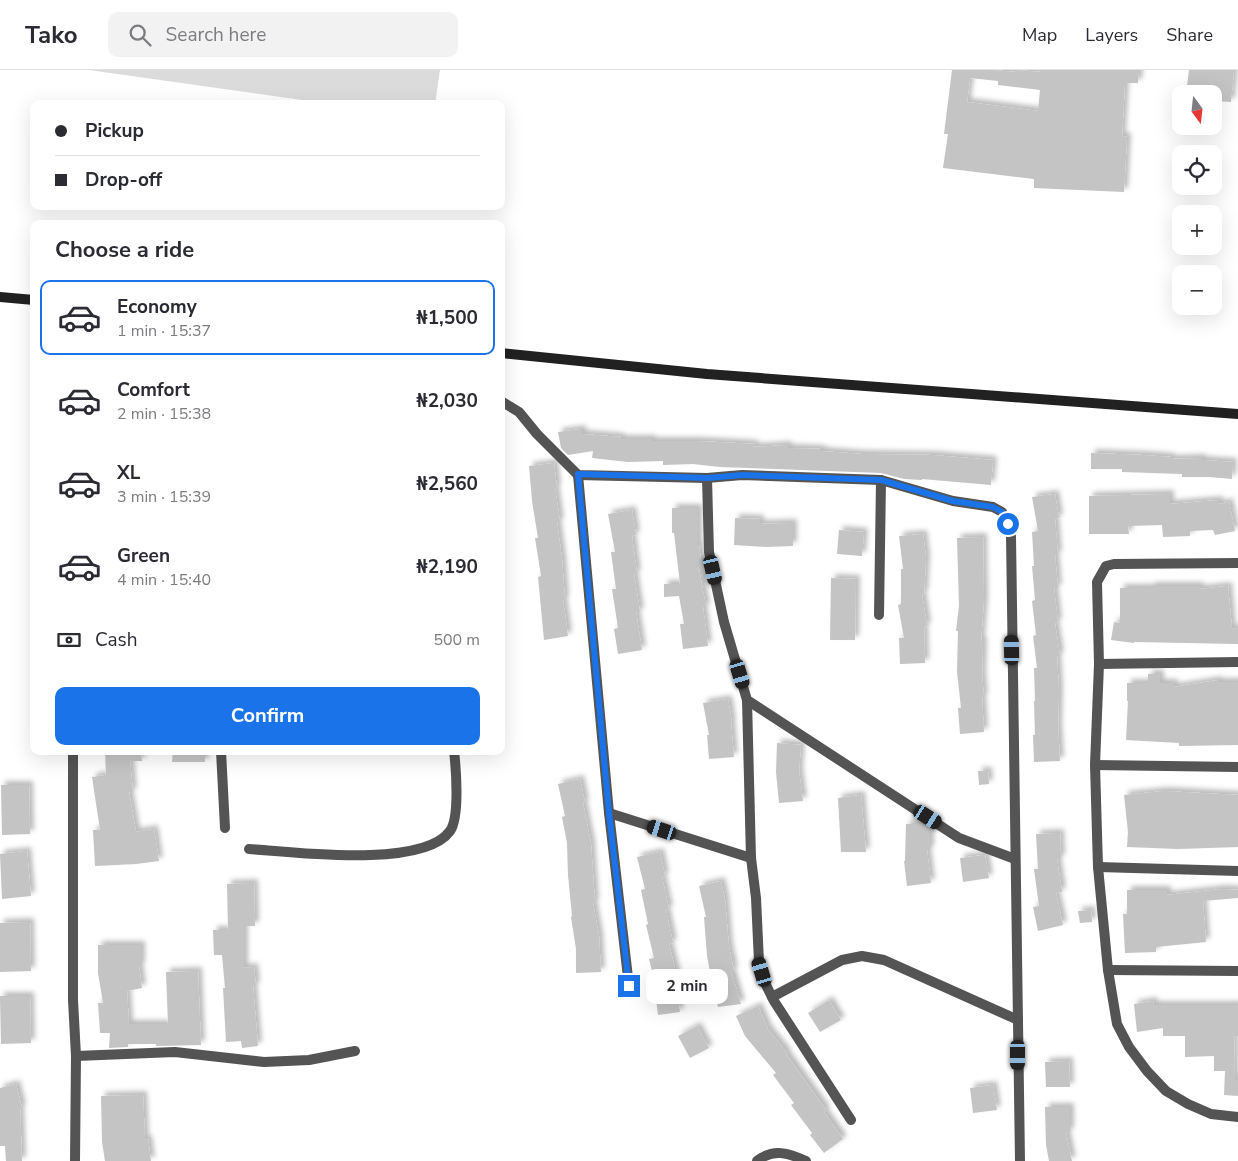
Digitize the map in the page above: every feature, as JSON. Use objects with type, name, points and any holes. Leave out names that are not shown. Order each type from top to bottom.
[{"type":"main road","points":[[0,297],[30,300]]},
{"type":"main road","points":[[505,352],[708,374],[1238,414]]},
{"type":"street","points":[[505,403],[519,412],[537,434],[578,474],[609,813],[629,986]]},
{"type":"street","points":[[578,474],[708,478],[742,475],[881,480],[953,501],[993,507],[1002,512],[1011,536],[1020,1161]]},
{"type":"street","points":[[708,478],[709,552],[724,622],[748,700],[751,858],[756,898],[759,962],[765,983],[772,997],[851,1120]]},
{"type":"street","points":[[879,614],[881,480]]},
{"type":"street","points":[[1238,563],[1114,564],[1106,566],[1096,582],[1099,664],[1095,765],[1098,867],[1108,970],[1117,1024],[1129,1047],[1147,1071],[1166,1091],[1188,1104],[1211,1114],[1238,1117]]},
{"type":"street","points":[[1099,664],[1238,662]]},
{"type":"street","points":[[748,700],[960,838],[1015,859]]},
{"type":"street","points":[[74,755],[73,1000],[76,1056],[75,1161]]},
{"type":"street","points":[[221,755],[225,828]]},
{"type":"street","points":[[249,849],[385,855],[409,851],[437,842],[450,830],[456,814],[455,755]]},
{"type":"street","points":[[1095,765],[1238,767]]},
{"type":"street","points":[[609,813],[751,858]]},
{"type":"street","points":[[1098,867],[1238,871]]},
{"type":"street","points":[[772,997],[842,960],[862,956],[884,960],[1018,1020]]},
{"type":"street","points":[[1108,970],[1238,971]]},
{"type":"street","points":[[76,1056],[175,1052],[264,1062],[308,1060],[355,1051]]},
{"type":"street","points":[[757,1161],[763,1156],[786,1152],[806,1161]]},
{"type":"shaded area","points":[[89,70],[440,70],[436,100],[303,100]]},
{"type":"building","points":[[952,70],[1041,72],[1041,70],[1139,70],[1138,83],[1125,83],[1122,136],[1127,137],[1124,192],[1034,188],[1034,179],[943,168],[948,134],[944,134]],"holes":[[[970,78],[998,81],[998,85],[1040,90],[1038,111],[967,102]]]},
{"type":"building","points":[[1189,70],[1234,70],[1231,102],[1222,101],[1222,85],[1187,85]]},
{"type":"building","points":[[582,429],[582,434],[621,437],[620,439],[755,444],[754,447],[788,445],[788,448],[821,449],[821,451],[861,454],[932,455],[993,460],[991,485],[904,479],[881,473],[720,467],[693,464],[663,465],[663,461],[628,462],[592,458],[593,451],[568,455],[561,448],[558,432]]},
{"type":"building","points":[[1091,453],[1171,457],[1171,459],[1202,458],[1202,460],[1233,462],[1232,479],[1182,477],[1182,474],[1122,472],[1122,469],[1091,469]]},
{"type":"building","points":[[554,463],[557,488],[555,488],[560,522],[557,522],[562,559],[565,600],[563,600],[568,636],[544,640],[538,577],[541,576],[535,538],[538,538],[529,466]]},
{"type":"building","points":[[1055,494],[1059,518],[1055,519],[1058,555],[1055,555],[1058,588],[1054,588],[1058,622],[1055,623],[1060,656],[1057,656],[1060,761],[1034,762],[1034,668],[1037,668],[1033,636],[1036,635],[1032,601],[1035,600],[1032,532],[1038,531],[1032,497]]},
{"type":"building","points":[[1170,494],[1170,504],[1219,500],[1219,504],[1229,502],[1235,531],[1215,535],[1213,530],[1190,531],[1190,536],[1163,537],[1162,525],[1128,526],[1129,534],[1089,534],[1089,496]]},
{"type":"building","points":[[672,508],[698,508],[698,545],[702,569],[699,569],[706,607],[703,607],[708,646],[683,649],[680,624],[684,624],[679,596],[664,597],[664,584],[680,584],[674,533],[672,533]]},
{"type":"building","points":[[632,510],[636,535],[632,536],[637,574],[634,574],[640,612],[636,612],[642,650],[618,654],[614,629],[618,628],[612,589],[616,589],[611,552],[615,552],[608,514]]},
{"type":"building","points":[[735,518],[760,519],[760,524],[793,523],[793,546],[734,545]]},
{"type":"building","points":[[839,530],[864,532],[862,556],[837,554]]},
{"type":"building","points":[[923,534],[926,558],[924,594],[922,594],[927,626],[924,627],[925,663],[900,664],[899,638],[904,638],[898,605],[901,604],[901,569],[903,569],[899,536]]},
{"type":"building","points":[[983,537],[984,600],[981,641],[983,641],[982,676],[984,697],[982,697],[984,732],[960,734],[958,708],[961,708],[957,672],[958,631],[956,631],[959,606],[957,538]]},
{"type":"building","points":[[831,578],[856,579],[855,640],[830,640]]},
{"type":"building","points":[[1151,586],[1200,586],[1200,589],[1228,586],[1232,629],[1238,628],[1238,644],[1134,643],[1111,640],[1114,622],[1120,623],[1120,588],[1151,588]]},
{"type":"building","points":[[1148,674],[1160,674],[1160,683],[1174,683],[1174,687],[1218,680],[1218,682],[1238,682],[1238,745],[1179,746],[1179,743],[1126,740],[1127,683],[1148,683]]},
{"type":"building","points":[[728,699],[732,723],[734,757],[709,759],[707,735],[709,735],[703,703]]},
{"type":"building","points":[[777,743],[801,745],[799,771],[803,801],[779,803],[776,772]]},
{"type":"building","points":[[105,755],[141,755],[142,761],[130,761],[133,792],[129,792],[136,832],[154,829],[159,861],[95,866],[93,830],[100,830],[92,777],[106,775]]},
{"type":"building","points":[[173,755],[205,755],[205,762],[172,762]]},
{"type":"building","points":[[978,771],[988,771],[989,784],[979,785]]},
{"type":"building","points":[[580,779],[591,844],[595,903],[593,903],[599,936],[601,972],[576,973],[576,949],[571,917],[567,843],[562,817],[565,816],[558,784]]},
{"type":"building","points":[[1,785],[29,785],[30,834],[2,835]]},
{"type":"building","points":[[1164,791],[1238,795],[1238,847],[1178,849],[1127,847],[1128,832],[1124,795]]},
{"type":"building","points":[[861,795],[866,852],[841,852],[838,798]]},
{"type":"building","points":[[906,824],[925,824],[930,827],[930,850],[927,850],[931,883],[907,886],[904,861]]},
{"type":"building","points":[[1060,833],[1061,859],[1057,859],[1062,892],[1056,893],[1063,925],[1038,931],[1033,907],[1039,906],[1034,869],[1038,869],[1036,834]]},
{"type":"building","points":[[27,851],[31,896],[2,899],[0,854]]},
{"type":"building","points":[[660,852],[665,876],[662,877],[669,909],[666,910],[673,943],[669,944],[677,977],[675,977],[680,1012],[658,1015],[655,991],[657,991],[649,959],[654,958],[646,925],[648,924],[641,890],[645,889],[637,857]]},
{"type":"building","points":[[985,855],[989,878],[963,882],[960,858]]},
{"type":"building","points":[[721,881],[725,900],[729,947],[734,971],[731,971],[741,1004],[718,1007],[707,956],[704,917],[706,917],[699,886]]},
{"type":"building","points":[[254,883],[255,926],[244,926],[244,968],[254,967],[256,986],[253,986],[258,1046],[242,1048],[241,1041],[226,1042],[222,955],[214,955],[213,930],[228,930],[227,884]]},
{"type":"building","points":[[1222,889],[1238,890],[1238,898],[1203,901],[1206,942],[1156,947],[1156,952],[1125,953],[1123,914],[1127,914],[1127,890],[1167,890],[1167,895]]},
{"type":"building","points":[[1091,910],[1092,922],[1080,923],[1078,911]]},
{"type":"building","points":[[30,922],[31,971],[0,972],[0,923]]},
{"type":"building","points":[[98,945],[141,945],[141,966],[139,966],[142,988],[127,991],[129,1024],[168,1024],[166,972],[198,971],[201,1045],[156,1046],[156,1044],[128,1044],[128,1047],[109,1048],[110,1033],[100,1033],[98,1003],[103,1003],[98,973]]},
{"type":"building","points":[[0,996],[30,996],[31,1043],[1,1044]]},
{"type":"building","points":[[829,1000],[841,1020],[820,1032],[808,1013]]},
{"type":"building","points":[[1153,1001],[1154,1005],[1238,1005],[1238,1036],[1234,1036],[1235,1080],[1238,1080],[1238,1096],[1224,1095],[1225,1071],[1214,1071],[1214,1056],[1185,1057],[1185,1036],[1163,1036],[1163,1028],[1137,1032],[1134,1004]]},
{"type":"building","points":[[758,1006],[768,1029],[826,1110],[824,1112],[843,1139],[824,1153],[791,1105],[794,1103],[773,1075],[776,1073],[745,1036],[736,1016]]},
{"type":"building","points":[[697,1026],[709,1048],[690,1058],[678,1036]]},
{"type":"building","points":[[1069,1061],[1070,1087],[1046,1087],[1045,1062]]},
{"type":"building","points":[[16,1084],[22,1108],[20,1108],[22,1161],[6,1161],[5,1146],[0,1146],[0,1088]]},
{"type":"building","points":[[993,1085],[997,1110],[973,1113],[970,1088]]},
{"type":"building","points":[[143,1095],[145,1140],[148,1139],[151,1161],[105,1161],[102,1142],[101,1096]]},
{"type":"building","points":[[1045,1107],[1070,1107],[1070,1132],[1066,1132],[1072,1161],[1049,1161],[1046,1145]]},
{"type":"route","points":[[629,986],[609,813],[578,474],[708,478],[742,475],[881,480],[953,501],[993,507],[1002,512],[1008,524]]}]
